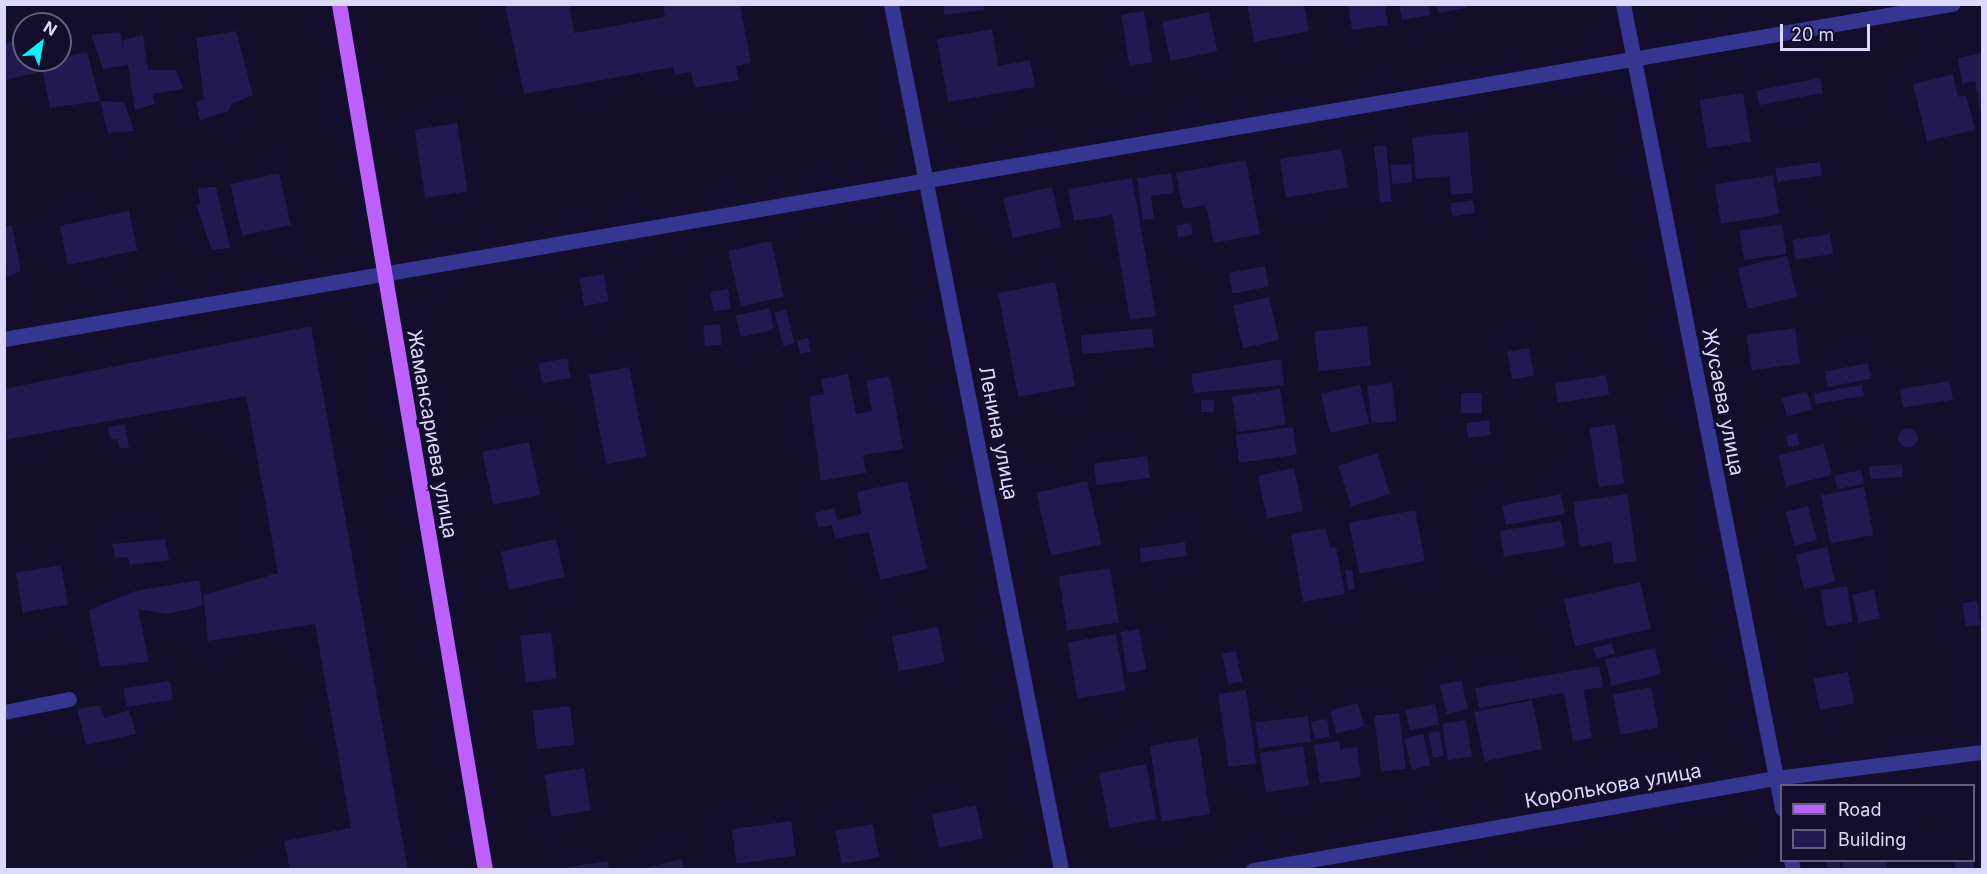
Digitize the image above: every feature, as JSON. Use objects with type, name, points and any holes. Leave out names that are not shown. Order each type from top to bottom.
[{"type":"main road","name":"Жамансариева улица","points":[[339,4],[485,870]]},
{"type":"street","name":"Ленина улица","points":[[891,4],[928,181],[1061,870]]},
{"type":"street","name":"Жусаева улица","points":[[1623,4],[1780,798]]},
{"type":"street","points":[[4,339],[1952,4]]},
{"type":"street","points":[[4,711],[69,699]]},
{"type":"street","name":"Королькова улица","points":[[1252,870],[1776,778],[1983,752]]},
{"type":"building","points":[[569,4],[574,33],[665,17],[663,5],[740,5],[751,63],[736,66],[739,80],[694,88],[691,72],[674,75],[673,67],[524,94],[505,5]]},
{"type":"building","points":[[943,4],[984,4],[985,10],[944,15]]},
{"type":"building","points":[[1247,4],[1304,4],[1309,31],[1254,42]]},
{"type":"building","points":[[1348,4],[1385,4],[1388,25],[1352,30]]},
{"type":"building","points":[[1399,4],[1428,4],[1430,15],[1402,20]]},
{"type":"building","points":[[1436,4],[1465,4],[1466,8],[1438,13]]},
{"type":"building","points":[[1144,11],[1152,62],[1129,66],[1121,15]]},
{"type":"building","points":[[1209,12],[1217,51],[1170,61],[1162,22]]},
{"type":"building","points":[[992,29],[998,66],[1030,60],[1035,87],[948,102],[937,39]]},
{"type":"building","points":[[236,31],[253,95],[231,104],[229,111],[200,120],[196,102],[204,99],[196,38]]},
{"type":"building","points":[[120,32],[124,50],[123,40],[143,35],[148,70],[176,70],[183,89],[153,94],[155,104],[135,110],[128,65],[103,69],[91,35]]},
{"type":"building","points":[[12,42],[12,72],[37,73],[4,80],[4,44]]},
{"type":"building","points":[[87,52],[100,101],[50,108],[43,72],[72,72],[72,56]]},
{"type":"building","points":[[1982,53],[1981,116],[1975,81],[1962,84],[1958,58]]},
{"type":"building","points":[[1953,74],[1958,97],[1966,95],[1975,130],[1927,141],[1913,84]]},
{"type":"building","points":[[1820,78],[1823,93],[1759,105],[1756,90]]},
{"type":"building","points":[[1743,93],[1751,141],[1707,148],[1700,100]]},
{"type":"building","points":[[100,101],[124,102],[134,131],[108,133]]},
{"type":"building","points":[[457,123],[468,191],[425,198],[415,130]]},
{"type":"building","points":[[1468,132],[1473,193],[1451,195],[1450,176],[1416,179],[1412,137]]},
{"type":"building","points":[[1386,145],[1392,202],[1380,203],[1374,146]]},
{"type":"building","points":[[1342,149],[1348,188],[1286,197],[1280,159]]},
{"type":"building","points":[[1246,160],[1260,234],[1214,243],[1206,205],[1183,209],[1176,173]]},
{"type":"building","points":[[1820,162],[1822,176],[1777,182],[1775,168]]},
{"type":"building","points":[[1411,164],[1412,183],[1392,184],[1391,165]]},
{"type":"building","points":[[279,173],[291,225],[242,236],[230,184]]},
{"type":"building","points":[[1171,173],[1174,193],[1151,196],[1154,219],[1143,220],[1137,178]]},
{"type":"building","points":[[1773,175],[1779,215],[1721,224],[1715,184]]},
{"type":"building","points":[[1132,178],[1156,316],[1130,320],[1112,215],[1074,221],[1068,189]]},
{"type":"building","points":[[216,187],[230,248],[212,250],[196,205],[200,204],[198,188]]},
{"type":"building","points":[[1052,187],[1061,227],[1013,238],[1003,198]]},
{"type":"building","points":[[1473,200],[1475,213],[1452,216],[1450,204]]},
{"type":"building","points":[[129,211],[137,250],[68,265],[60,226]]},
{"type":"building","points":[[1191,223],[1193,235],[1178,237],[1176,225]]},
{"type":"building","points":[[1782,224],[1787,254],[1744,260],[1740,231]]},
{"type":"building","points":[[12,225],[21,271],[7,277],[4,226]]},
{"type":"building","points":[[1830,234],[1833,254],[1796,260],[1792,240]]},
{"type":"building","points":[[771,241],[784,297],[741,306],[728,251]]},
{"type":"building","points":[[1787,256],[1797,297],[1748,309],[1738,268]]},
{"type":"building","points":[[1265,266],[1269,287],[1233,294],[1229,273]]},
{"type":"building","points":[[604,274],[609,302],[584,306],[579,278]]},
{"type":"building","points":[[1055,282],[1075,386],[1018,397],[998,293]]},
{"type":"building","points":[[728,289],[731,309],[713,312],[710,292]]},
{"type":"building","points":[[1269,297],[1279,340],[1243,348],[1233,305]]},
{"type":"building","points":[[769,308],[774,329],[741,337],[736,316]]},
{"type":"building","points":[[786,310],[795,343],[783,346],[774,313]]},
{"type":"building","points":[[720,324],[722,345],[705,346],[703,325]]},
{"type":"building","points":[[311,326],[408,870],[290,870],[284,841],[351,828],[315,624],[208,641],[203,595],[278,573],[246,396],[4,440],[4,389]]},
{"type":"building","points":[[1367,326],[1371,366],[1318,371],[1314,332]]},
{"type":"building","points":[[1152,328],[1154,347],[1082,354],[1080,336]]},
{"type":"building","points":[[1795,328],[1800,364],[1751,370],[1746,335]]},
{"type":"building","points":[[808,338],[811,352],[800,354],[797,340]]},
{"type":"building","points":[[1529,348],[1534,376],[1512,379],[1507,352]]},
{"type":"building","points":[[567,358],[571,378],[542,383],[539,364]]},
{"type":"building","points":[[1281,359],[1284,385],[1194,393],[1191,374]]},
{"type":"building","points":[[1868,363],[1871,379],[1828,387],[1825,371]]},
{"type":"building","points":[[629,367],[646,456],[606,464],[589,375]]},
{"type":"building","points":[[848,374],[856,414],[872,411],[866,381],[890,376],[903,449],[863,455],[866,473],[821,481],[809,397],[824,394],[821,379]]},
{"type":"building","points":[[1606,375],[1609,395],[1558,403],[1555,383]]},
{"type":"building","points":[[1950,381],[1953,400],[1903,408],[1900,389]]},
{"type":"building","points":[[1392,383],[1397,421],[1372,424],[1367,386]]},
{"type":"building","points":[[1360,385],[1369,424],[1330,433],[1321,394]]},
{"type":"building","points":[[1862,385],[1864,396],[1816,404],[1814,394]]},
{"type":"building","points":[[1280,389],[1286,425],[1237,432],[1232,397]]},
{"type":"building","points":[[1807,391],[1812,409],[1787,416],[1782,398]]},
{"type":"building","points":[[1461,393],[1482,393],[1482,413],[1461,413]]},
{"type":"building","points":[[1201,400],[1214,400],[1214,412],[1201,412]]},
{"type":"building","points":[[1489,420],[1491,435],[1468,438],[1466,423]]},
{"type":"building","points":[[125,424],[129,448],[119,448],[117,439],[110,440],[108,427]]},
{"type":"building","points":[[1615,424],[1624,483],[1599,487],[1589,428]]},
{"type":"building","points":[[1293,427],[1297,455],[1239,463],[1236,435]]},
{"type":"building","points":[[1904,428],[1912,428],[1918,434],[1918,442],[1912,448],[1904,448],[1898,442],[1898,434]]},
{"type":"building","points":[[1797,433],[1800,445],[1788,448],[1785,436]]},
{"type":"building","points":[[529,442],[540,495],[493,505],[482,452]]},
{"type":"building","points":[[1824,444],[1832,475],[1786,486],[1778,455]]},
{"type":"building","points":[[1377,453],[1390,494],[1351,507],[1338,466]]},
{"type":"building","points":[[1147,456],[1150,478],[1097,485],[1094,464]]},
{"type":"building","points":[[1902,464],[1903,477],[1870,479],[1869,466]]},
{"type":"building","points":[[1294,468],[1303,511],[1267,519],[1258,476]]},
{"type":"building","points":[[1861,470],[1864,484],[1838,489],[1835,476]]},
{"type":"building","points":[[907,481],[927,569],[880,580],[869,532],[835,539],[832,525],[818,528],[815,513],[834,508],[837,520],[862,514],[857,492]]},
{"type":"building","points":[[1087,481],[1102,544],[1051,556],[1036,493]]},
{"type":"building","points":[[1864,487],[1873,535],[1830,543],[1821,495]]},
{"type":"building","points":[[1561,494],[1565,514],[1506,525],[1502,505]]},
{"type":"building","points":[[1627,494],[1637,561],[1614,564],[1611,542],[1580,547],[1573,502]]},
{"type":"building","points":[[1808,506],[1817,540],[1795,546],[1786,512]]},
{"type":"building","points":[[1415,510],[1425,561],[1359,574],[1349,523]]},
{"type":"building","points":[[1561,521],[1565,547],[1504,556],[1500,531]]},
{"type":"building","points":[[1326,528],[1330,548],[1336,547],[1345,594],[1303,602],[1291,534]]},
{"type":"building","points":[[165,539],[169,560],[130,565],[128,557],[115,558],[112,544]]},
{"type":"building","points":[[556,539],[565,577],[509,590],[500,552]]},
{"type":"building","points":[[1185,542],[1187,556],[1141,562],[1139,548]]},
{"type":"building","points":[[1827,547],[1835,582],[1804,589],[1796,554]]},
{"type":"building","points":[[61,565],[68,604],[23,612],[16,573]]},
{"type":"building","points":[[1110,568],[1119,622],[1067,630],[1059,576]]},
{"type":"building","points":[[1352,570],[1355,589],[1348,590],[1345,571]]},
{"type":"building","points":[[199,580],[203,606],[167,614],[138,609],[149,662],[100,667],[89,610],[135,591]]},
{"type":"building","points":[[1640,582],[1651,629],[1575,646],[1564,600]]},
{"type":"building","points":[[1847,586],[1853,623],[1826,627],[1820,590]]},
{"type":"building","points":[[1874,590],[1880,618],[1859,623],[1852,595]]},
{"type":"building","points":[[1977,601],[1981,625],[1966,627],[1962,603]]},
{"type":"building","points":[[938,627],[945,662],[899,671],[892,636]]},
{"type":"building","points":[[1139,629],[1146,669],[1127,673],[1120,632]]},
{"type":"building","points":[[551,632],[557,679],[526,682],[520,636]]},
{"type":"building","points":[[1116,634],[1126,690],[1078,699],[1068,643]]},
{"type":"building","points":[[1612,643],[1615,654],[1596,659],[1594,648]]},
{"type":"building","points":[[1655,648],[1661,674],[1611,686],[1605,659]]},
{"type":"building","points":[[1236,651],[1242,681],[1228,684],[1222,654]]},
{"type":"building","points":[[1599,666],[1603,687],[1584,690],[1592,738],[1573,741],[1564,693],[1479,708],[1475,688]]},
{"type":"building","points":[[1848,672],[1854,703],[1820,710],[1814,679]]},
{"type":"building","points":[[1461,680],[1468,709],[1447,714],[1440,685]]},
{"type":"building","points":[[170,681],[173,700],[127,707],[124,688]]},
{"type":"building","points":[[1651,687],[1659,727],[1621,735],[1613,694]]},
{"type":"building","points":[[1246,690],[1256,763],[1229,767],[1218,694]]},
{"type":"building","points":[[1532,700],[1542,749],[1485,761],[1474,712]]},
{"type":"building","points":[[1358,703],[1364,726],[1336,734],[1330,711]]},
{"type":"building","points":[[1435,704],[1439,725],[1410,730],[1406,710]]},
{"type":"building","points":[[99,705],[105,718],[129,710],[136,734],[86,745],[77,709]]},
{"type":"building","points":[[570,706],[575,745],[537,749],[532,711]]},
{"type":"building","points":[[1399,713],[1406,769],[1381,772],[1374,716]]},
{"type":"building","points":[[1308,716],[1311,742],[1259,748],[1255,722]]},
{"type":"building","points":[[1327,719],[1330,737],[1314,739],[1311,722]]},
{"type":"building","points":[[1466,720],[1472,757],[1448,760],[1442,724]]},
{"type":"building","points":[[1439,731],[1444,756],[1433,758],[1428,733]]},
{"type":"building","points":[[1423,734],[1430,765],[1412,769],[1404,738]]},
{"type":"building","points":[[1198,738],[1210,814],[1162,822],[1150,746]]},
{"type":"building","points":[[1339,741],[1340,749],[1357,747],[1361,777],[1320,783],[1314,745]]},
{"type":"building","points":[[1303,746],[1309,786],[1266,792],[1260,753]]},
{"type":"building","points":[[1146,764],[1157,819],[1110,828],[1099,773]]},
{"type":"building","points":[[584,768],[591,810],[551,817],[544,774]]},
{"type":"building","points":[[976,805],[983,838],[939,848],[932,814]]},
{"type":"building","points":[[791,821],[796,856],[736,864],[732,829]]},
{"type":"building","points":[[873,824],[879,857],[841,864],[836,831]]},
{"type":"building","points":[[682,859],[684,870],[642,870],[642,869]]},
{"type":"building","points":[[608,861],[609,870],[562,870],[562,868]]},
{"type":"building","points":[[1826,862],[1839,862],[1841,870],[1828,870]]},
{"type":"building","points":[[1843,862],[1887,862],[1887,870],[1843,870]]},
{"type":"building","points":[[1955,862],[1974,862],[1974,870],[1955,870]]}]
